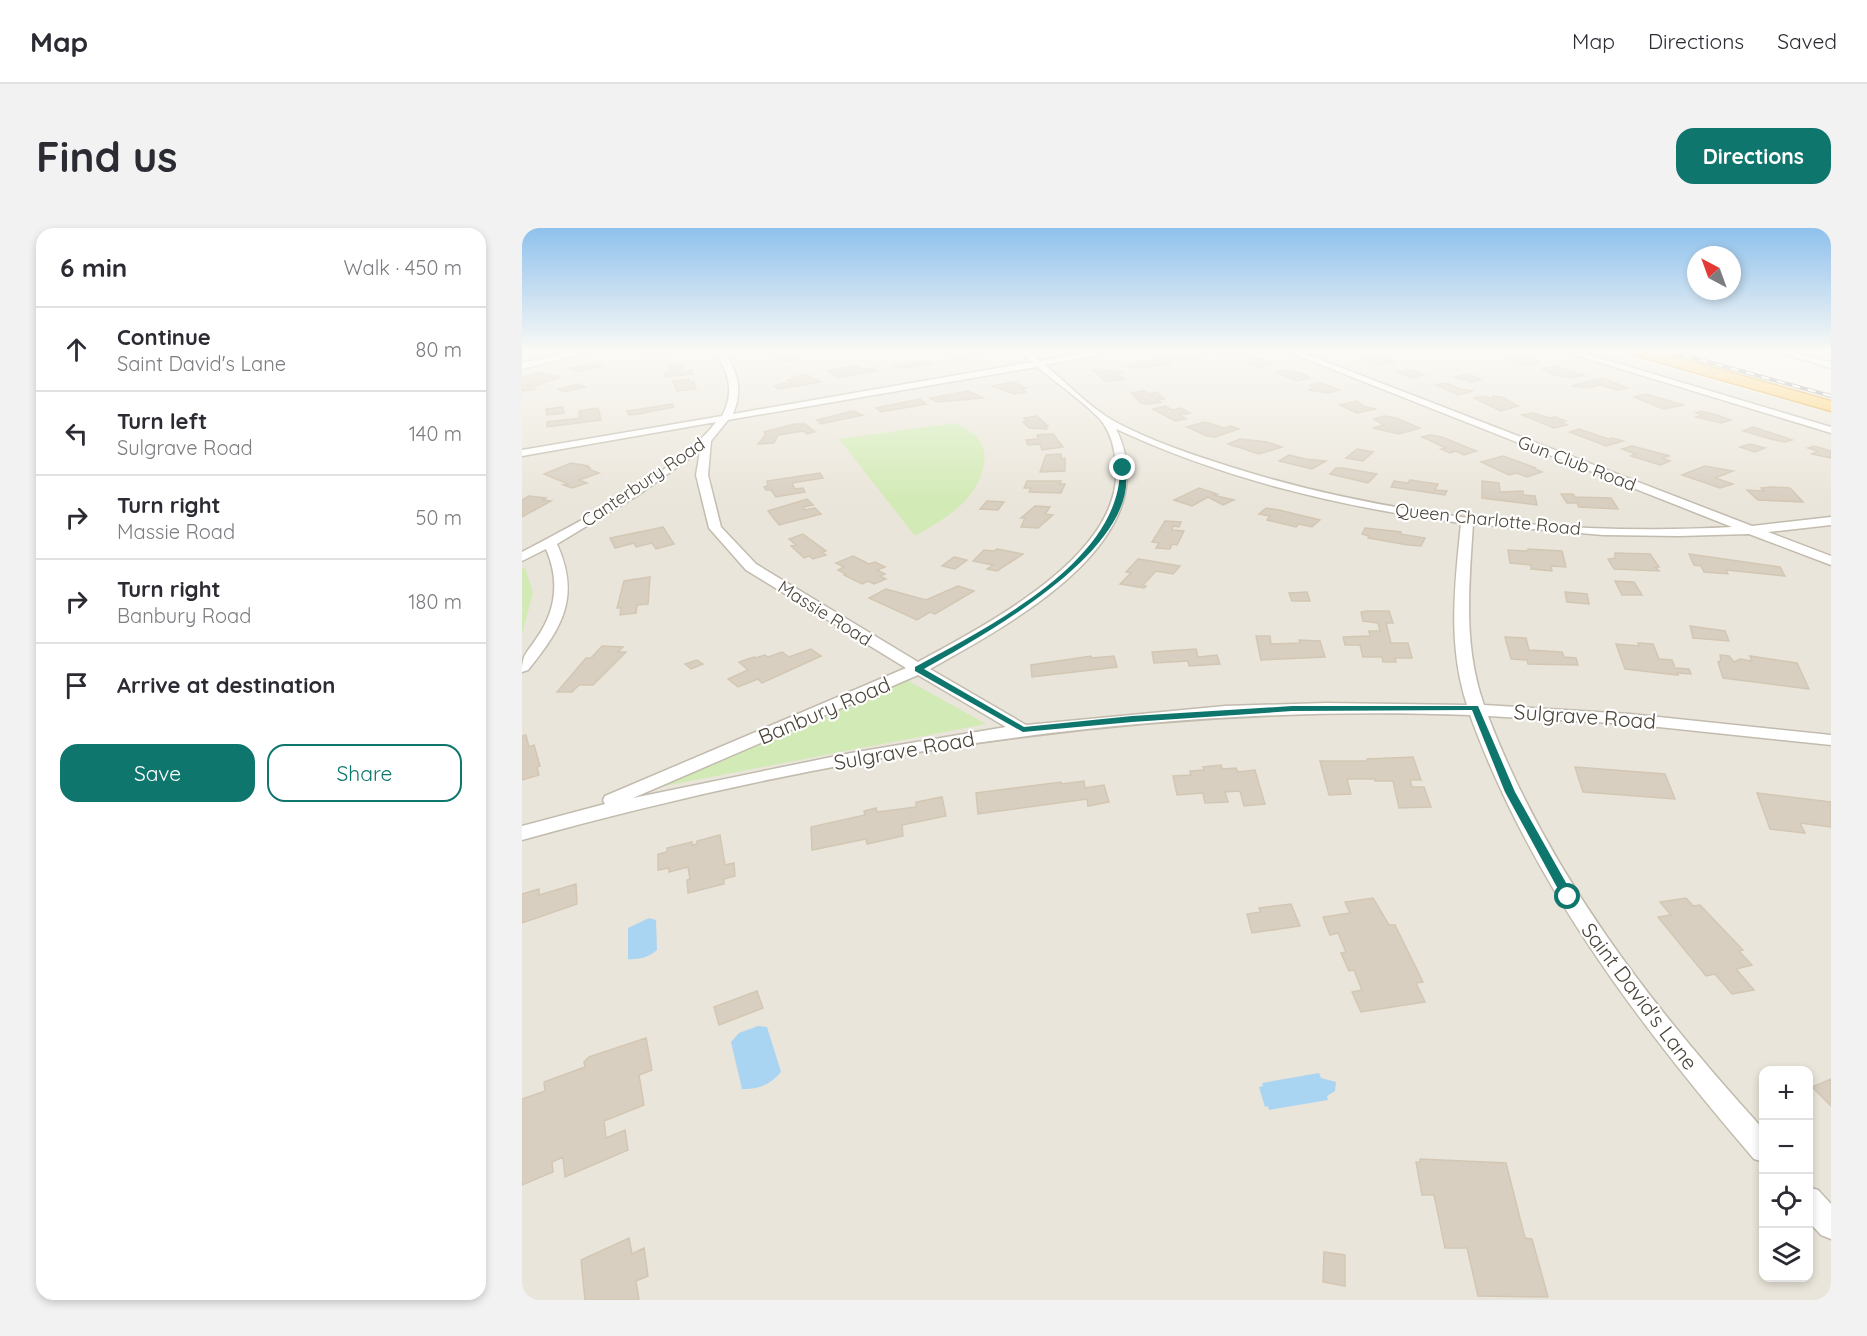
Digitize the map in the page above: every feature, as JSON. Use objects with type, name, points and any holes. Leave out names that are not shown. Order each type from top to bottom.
[{"type":"highway","points":[[1813,401],[1831,406]]},
{"type":"street","name":"Canterbury Road","points":[[522,557],[550,543],[656,478],[706,442],[727,415],[731,401]]},
{"type":"street","points":[[522,453],[801,401]]},
{"type":"street","name":"Banbury Road","points":[[572,818],[918,669],[1002,622],[1042,593],[1076,564],[1105,528],[1116,508],[1124,483],[1120,448],[1107,421],[1083,401]]},
{"type":"street","name":"Gun Club Road","points":[[1419,401],[1831,561]]},
{"type":"street","points":[[1734,401],[1831,430]]},
{"type":"street","points":[[522,446],[727,415]]},
{"type":"street","name":"Queen Charlotte Road","points":[[1107,421],[1154,443],[1261,481],[1349,502],[1467,520],[1622,531],[1750,530],[1831,521]]},
{"type":"street","name":"Massie Road","points":[[706,442],[691,474],[715,528],[751,567],[1023,730]]},
{"type":"street","name":"Queen Charlotte Road","points":[[1120,448],[1154,443]]},
{"type":"street","points":[[656,478],[691,474]]},
{"type":"street","name":"Saint David's Lane","points":[[1467,520],[1462,648],[1475,708],[1510,792],[1568,897],[1607,955],[1676,1047],[1759,1144]]},
{"type":"street","points":[[522,667],[550,632],[564,599],[557,556],[550,543]]},
{"type":"street","name":"Sulgrave Road","points":[[522,833],[572,818],[855,757],[1023,730],[1132,719],[1292,709],[1475,708],[1719,727],[1831,740]]},
{"type":"street","points":[[1813,1205],[1831,1225]]},
{"type":"shaded area","points":[[522,401],[1787,401],[1831,413],[1831,1300],[522,1300]]},
{"type":"green space","points":[[955,423],[974,434],[982,444],[985,456],[981,477],[967,499],[958,508],[915,536],[839,439]]},
{"type":"green space","points":[[525,567],[533,593],[522,634],[522,569]]},
{"type":"green space","points":[[907,680],[986,724],[659,787]]},
{"type":"water","points":[[649,918],[656,920],[657,950],[644,958],[628,959],[628,928]]},
{"type":"water","points":[[758,1026],[767,1027],[781,1072],[764,1085],[742,1089],[731,1042],[739,1033]]},
{"type":"water","points":[[1319,1073],[1321,1078],[1336,1082],[1335,1091],[1327,1096],[1328,1100],[1269,1110],[1268,1106],[1265,1107],[1259,1087],[1263,1086],[1262,1083]]},
{"type":"building","points":[[910,401],[922,401],[926,404],[881,412],[876,408]]},
{"type":"building","points":[[1139,401],[1161,402],[1148,404]]},
{"type":"building","points":[[1357,401],[1365,407],[1376,409],[1357,413],[1340,405]]},
{"type":"building","points":[[1480,401],[1509,401],[1518,406],[1501,411]]},
{"type":"building","points":[[1644,401],[1670,401],[1684,405],[1663,409]]},
{"type":"building","points":[[672,404],[674,407],[639,414],[629,415],[627,411]]},
{"type":"building","points":[[1165,406],[1172,410],[1181,408],[1190,413],[1180,415],[1186,419],[1175,421],[1153,409]]},
{"type":"building","points":[[563,407],[564,413],[547,415],[546,409]]},
{"type":"building","points":[[598,408],[601,420],[547,427],[547,422],[580,418],[579,411]]},
{"type":"building","points":[[853,411],[863,415],[821,424],[817,420]]},
{"type":"building","points":[[1701,411],[1731,420],[1721,423],[1696,417],[1703,415],[1696,413]]},
{"type":"building","points":[[1533,413],[1549,418],[1555,417],[1566,421],[1561,422],[1567,425],[1554,428],[1522,415]]},
{"type":"building","points":[[1037,416],[1048,426],[1045,426],[1047,429],[1029,428],[1023,422],[1027,421],[1024,418]]},
{"type":"building","points":[[1384,416],[1396,418],[1420,428],[1399,434],[1373,428],[1384,425],[1374,419]]},
{"type":"building","points":[[1205,422],[1224,428],[1231,426],[1239,429],[1215,437],[1187,427]]},
{"type":"building","points":[[795,424],[805,424],[815,432],[807,434],[803,431],[778,435],[774,443],[758,444],[766,434],[764,432]]},
{"type":"building","points":[[1753,427],[1792,440],[1785,442],[1774,440],[1743,431]]},
{"type":"building","points":[[1579,429],[1608,439],[1623,441],[1606,446],[1570,432]]},
{"type":"building","points":[[1053,434],[1063,447],[1042,450],[1040,444],[1028,445],[1026,440],[1038,439],[1037,435]]},
{"type":"building","points":[[1430,435],[1442,437],[1476,451],[1464,455],[1456,451],[1450,453],[1441,449],[1446,448],[1422,437]]},
{"type":"building","points":[[1240,439],[1267,442],[1282,447],[1259,454],[1228,444]]},
{"type":"building","points":[[1750,444],[1765,448],[1755,452],[1740,447]]},
{"type":"building","points":[[1632,446],[1670,456],[1662,458],[1670,461],[1660,465],[1631,456],[1636,454],[1622,449]]},
{"type":"building","points":[[1814,446],[1831,451],[1831,458],[1812,454],[1818,451],[1808,448]]},
{"type":"building","points":[[1357,449],[1373,452],[1363,461],[1346,458]]},
{"type":"building","points":[[1061,454],[1061,459],[1065,458],[1065,471],[1040,472],[1046,455]]},
{"type":"building","points":[[1289,455],[1326,461],[1312,469],[1279,461]]},
{"type":"building","points":[[1503,456],[1542,472],[1527,477],[1517,473],[1509,475],[1481,462]]},
{"type":"building","points":[[571,463],[589,466],[586,467],[599,473],[579,480],[587,483],[572,488],[544,474]]},
{"type":"building","points":[[1705,466],[1733,471],[1715,478],[1733,484],[1720,488],[1682,475]]},
{"type":"building","points":[[1336,468],[1377,474],[1368,483],[1330,474]]},
{"type":"building","points":[[820,473],[823,478],[792,483],[795,489],[803,488],[805,492],[776,497],[771,490],[766,490],[764,487],[768,486],[767,481]]},
{"type":"building","points":[[1410,480],[1438,484],[1435,490],[1447,491],[1445,495],[1391,487],[1394,481],[1408,483]]},
{"type":"building","points":[[1027,481],[1061,481],[1059,484],[1065,484],[1061,493],[1029,492],[1031,488],[1024,488]]},
{"type":"building","points":[[1482,481],[1499,483],[1500,492],[1523,491],[1523,495],[1535,496],[1537,505],[1482,498]]},
{"type":"building","points":[[1199,488],[1217,494],[1213,495],[1234,500],[1223,505],[1208,497],[1192,506],[1174,500]]},
{"type":"building","points":[[1761,488],[1790,488],[1803,502],[1758,500],[1747,490],[1764,491]]},
{"type":"building","points":[[1561,494],[1573,494],[1575,497],[1611,498],[1618,509],[1579,507],[1577,503],[1567,503]]},
{"type":"building","points":[[529,496],[546,498],[543,500],[551,501],[522,517],[522,500]]},
{"type":"building","points":[[807,499],[813,505],[803,507],[805,510],[815,508],[821,514],[779,525],[768,511]]},
{"type":"building","points":[[987,501],[1004,502],[998,510],[980,509]]},
{"type":"building","points":[[1035,506],[1050,507],[1045,514],[1053,515],[1038,528],[1021,527],[1025,518],[1021,518]]},
{"type":"building","points":[[1266,508],[1320,520],[1312,527],[1299,524],[1296,527],[1267,520],[1270,516],[1259,514]]},
{"type":"building","points":[[1165,521],[1181,522],[1179,527],[1173,526],[1172,530],[1184,531],[1177,545],[1172,544],[1170,549],[1156,548],[1159,543],[1152,542]]},
{"type":"building","points":[[663,527],[674,544],[656,549],[652,543],[636,547],[634,543],[615,548],[610,538]]},
{"type":"building","points":[[1365,528],[1401,532],[1400,534],[1425,538],[1421,546],[1408,545],[1368,538],[1369,536],[1362,534]]},
{"type":"building","points":[[803,534],[826,551],[822,552],[826,555],[813,559],[809,556],[804,558],[791,546],[796,545],[789,539]]},
{"type":"building","points":[[997,549],[1023,554],[997,571],[987,569],[993,565],[973,561],[984,550]]},
{"type":"building","points":[[1528,549],[1562,551],[1566,567],[1551,566],[1552,571],[1531,569],[1531,565],[1510,563],[1508,550],[1528,551]]},
{"type":"building","points":[[1615,553],[1650,554],[1659,567],[1655,567],[1659,571],[1614,569],[1608,559],[1615,558]]},
{"type":"building","points":[[1689,554],[1780,567],[1785,576],[1726,570],[1728,574],[1704,572],[1701,566],[1694,565]]},
{"type":"building","points":[[853,556],[869,564],[875,562],[885,567],[877,570],[885,574],[880,576],[886,579],[874,584],[868,581],[862,584],[844,575],[846,574],[838,570],[844,567],[836,563]]},
{"type":"building","points":[[954,557],[967,560],[955,569],[942,566]]},
{"type":"building","points":[[1138,559],[1180,566],[1173,574],[1156,571],[1143,585],[1146,586],[1144,588],[1120,584],[1131,573],[1126,572]]},
{"type":"building","points":[[650,577],[648,604],[637,605],[636,613],[620,615],[621,608],[617,608],[624,581]]},
{"type":"building","points":[[1615,581],[1634,582],[1642,595],[1622,595]]},
{"type":"building","points":[[958,586],[974,591],[935,614],[930,612],[917,620],[869,598],[886,589],[926,600]]},
{"type":"building","points":[[1307,592],[1310,601],[1292,601],[1289,593]]},
{"type":"building","points":[[1565,592],[1587,594],[1589,604],[1567,602]]},
{"type":"building","points":[[1389,611],[1393,623],[1386,623],[1391,643],[1408,643],[1412,658],[1395,658],[1396,662],[1383,662],[1382,657],[1363,657],[1360,645],[1345,645],[1343,637],[1370,636],[1369,631],[1380,631],[1378,623],[1363,621],[1361,612]]},
{"type":"building","points":[[1690,626],[1725,631],[1729,641],[1693,638]]},
{"type":"building","points":[[1256,636],[1270,636],[1271,644],[1300,643],[1299,640],[1320,641],[1325,657],[1261,660]]},
{"type":"building","points":[[1505,637],[1526,638],[1529,650],[1562,652],[1564,657],[1576,658],[1578,665],[1528,664],[1527,660],[1511,659]]},
{"type":"building","points":[[1638,643],[1653,644],[1659,659],[1672,660],[1675,668],[1689,669],[1691,674],[1677,673],[1678,675],[1625,669],[1616,644],[1639,646]]},
{"type":"building","points":[[602,646],[623,647],[618,652],[626,652],[593,685],[579,685],[572,692],[557,692],[586,658],[591,658]]},
{"type":"building","points":[[811,649],[821,656],[762,683],[758,679],[738,687],[728,679],[748,670],[739,662],[782,652],[789,657]]},
{"type":"building","points":[[1196,649],[1198,657],[1217,655],[1220,664],[1189,666],[1188,661],[1154,663],[1152,652]]},
{"type":"building","points":[[1720,655],[1729,656],[1734,662],[1740,659],[1752,661],[1750,656],[1797,663],[1809,689],[1723,678],[1718,662],[1721,660]]},
{"type":"building","points":[[1091,656],[1091,658],[1114,656],[1117,667],[1032,677],[1031,665]]},
{"type":"building","points":[[697,660],[703,664],[691,669],[685,664]]},
{"type":"building","points":[[526,735],[529,747],[534,745],[540,766],[537,767],[539,775],[522,780],[522,736]]},
{"type":"building","points":[[1413,757],[1421,780],[1410,780],[1412,787],[1424,787],[1431,807],[1399,808],[1393,781],[1347,779],[1351,794],[1329,795],[1320,761],[1368,761],[1367,759]]},
{"type":"building","points":[[1221,765],[1222,769],[1236,768],[1238,772],[1255,770],[1265,804],[1244,806],[1240,791],[1225,792],[1228,802],[1205,803],[1203,793],[1177,795],[1173,776],[1191,775],[1190,771]]},
{"type":"building","points":[[1575,767],[1665,774],[1675,799],[1583,792]]},
{"type":"building","points":[[1084,781],[1085,788],[1104,785],[1109,802],[1088,806],[1087,799],[978,814],[976,793]]},
{"type":"building","points":[[1757,793],[1831,802],[1831,827],[1800,823],[1805,833],[1770,829]]},
{"type":"building","points":[[942,797],[946,816],[902,825],[903,836],[867,844],[866,839],[812,850],[811,827],[865,815],[864,811],[876,808],[877,812],[916,807],[916,802]]},
{"type":"building","points":[[720,835],[725,865],[734,863],[735,876],[724,879],[724,884],[688,893],[687,880],[690,879],[688,867],[669,872],[669,868],[658,870],[658,854],[667,852],[667,848],[692,842],[692,845],[697,844],[697,841]]},
{"type":"building","points":[[576,884],[577,904],[522,923],[522,894],[539,889],[539,895]]},
{"type":"building","points":[[1373,898],[1389,925],[1395,925],[1423,982],[1416,983],[1425,1002],[1361,1012],[1352,992],[1362,990],[1354,970],[1349,971],[1341,953],[1346,952],[1338,933],[1330,935],[1323,917],[1350,913],[1345,902]]},
{"type":"building","points":[[1686,898],[1693,906],[1700,905],[1743,950],[1739,951],[1752,965],[1736,969],[1754,990],[1732,994],[1715,974],[1706,976],[1658,917],[1671,915],[1660,902]]},
{"type":"building","points":[[1291,904],[1300,926],[1252,933],[1247,914],[1261,912],[1259,908]]},
{"type":"building","points":[[757,991],[763,1008],[719,1025],[714,1007]]},
{"type":"building","points":[[646,1038],[652,1070],[639,1075],[644,1105],[604,1121],[606,1138],[625,1130],[628,1150],[565,1177],[563,1157],[552,1162],[553,1172],[522,1185],[522,1099],[545,1091],[544,1082],[585,1067],[584,1062],[589,1057]]},
{"type":"building","points":[[1831,1079],[1831,1106],[1813,1088]]},
{"type":"building","points":[[1420,1159],[1506,1163],[1525,1238],[1532,1239],[1548,1297],[1478,1296],[1467,1248],[1445,1248],[1434,1195],[1422,1195],[1416,1162],[1420,1162]]},
{"type":"building","points":[[629,1238],[632,1254],[644,1248],[648,1276],[636,1281],[639,1300],[585,1300],[581,1260]]},
{"type":"building","points":[[1324,1252],[1345,1255],[1345,1286],[1323,1282]]},
{"type":"route","points":[[1123,468],[1124,483],[1116,508],[1088,551],[1070,570],[1002,622],[918,669],[1023,730],[1132,719],[1292,709],[1475,708],[1510,792],[1568,897]]}]
